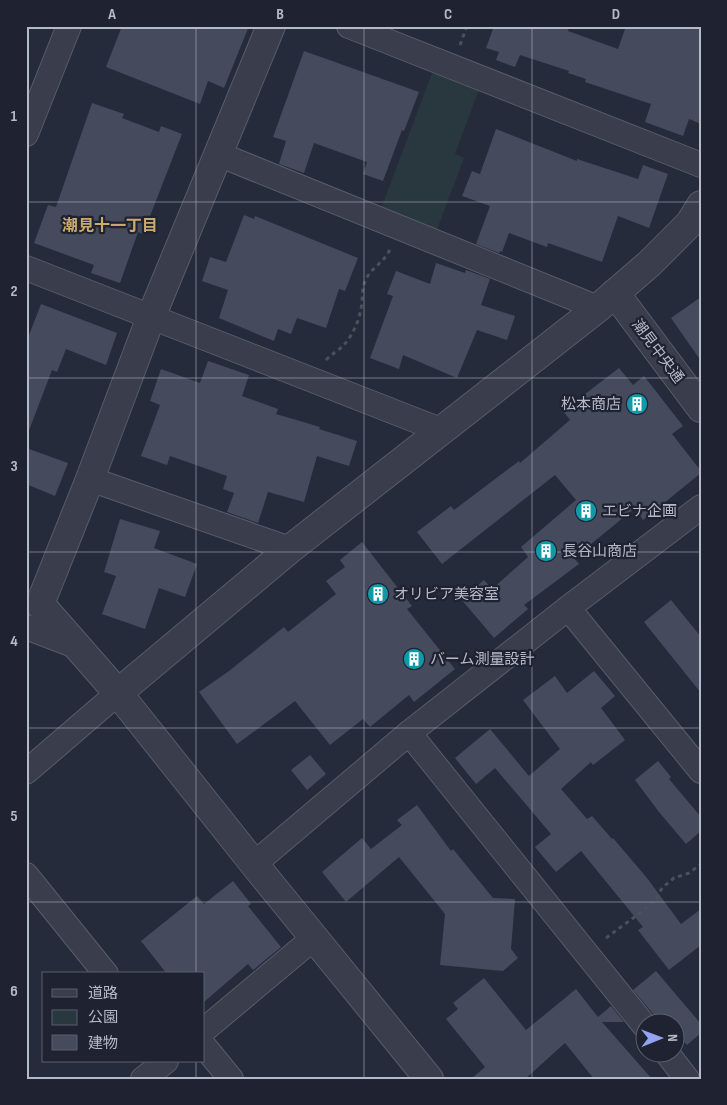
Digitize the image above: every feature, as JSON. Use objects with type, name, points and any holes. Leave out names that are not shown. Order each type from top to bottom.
[{"type":"street","points":[[26,134],[69,26]]},
{"type":"street","points":[[271,26],[151,317],[90,479],[40,604],[118,693],[429,1079]]},
{"type":"street","points":[[349,26],[701,165]]},
{"type":"street","points":[[218,154],[399,227],[607,301]]},
{"type":"street","points":[[26,772],[290,549],[607,301],[649,264],[690,223],[701,205]]},
{"type":"street","points":[[26,268],[443,431]]},
{"type":"street","name":"潮見中央通","points":[[607,301],[701,408]]},
{"type":"street","points":[[90,479],[290,549]]},
{"type":"street","points":[[254,864],[409,733],[568,608],[701,507]]},
{"type":"street","points":[[568,608],[701,771]]},
{"type":"street","points":[[26,627],[76,646]]},
{"type":"street","points":[[409,733],[634,1013]]},
{"type":"street","points":[[26,875],[104,972]]},
{"type":"street","points":[[205,1029],[314,937]]},
{"type":"street","points":[[205,1047],[231,1079]]},
{"type":"street","points":[[143,1079],[165,1062]]},
{"type":"street","points":[[674,1062],[688,1079]]},
{"type":"path","points":[[319,382],[326,359],[344,345],[350,336],[361,308],[362,288],[373,268],[387,256],[399,227]]},
{"type":"path","points":[[587,954],[644,910],[656,899],[662,888],[674,878],[689,873],[701,864]]},
{"type":"green space","points":[[437,60],[483,79],[455,154],[464,158],[433,240],[377,219]]},
{"type":"building","points":[[122,26],[249,26],[224,88],[208,81],[200,104],[106,67]]},
{"type":"building","points":[[494,26],[569,26],[568,31],[618,49],[626,26],[701,26],[701,124],[689,119],[683,136],[645,122],[651,104],[585,82],[586,79],[568,73],[569,71],[520,55],[515,67],[496,60],[499,52],[486,48]]},
{"type":"building","points":[[304,51],[419,92],[404,131],[402,130],[383,181],[363,174],[367,162],[314,143],[304,173],[279,164],[286,141],[273,137]]},
{"type":"building","points":[[92,103],[124,114],[122,118],[159,132],[161,126],[182,134],[143,234],[138,232],[120,283],[91,273],[94,265],[34,243],[48,205],[56,207]]},
{"type":"building","points":[[496,129],[577,161],[577,159],[638,179],[643,165],[668,174],[649,228],[618,216],[602,262],[548,243],[547,247],[509,233],[502,252],[500,251],[499,253],[476,244],[490,206],[462,196],[472,171],[480,174]]},
{"type":"building","points":[[244,215],[254,219],[255,216],[358,258],[345,291],[339,289],[326,328],[297,318],[291,334],[278,329],[274,341],[219,318],[228,290],[202,281],[210,257],[226,262]]},
{"type":"building","points":[[436,263],[465,273],[466,270],[490,279],[481,305],[515,316],[507,340],[477,330],[457,378],[403,355],[399,369],[370,358],[393,296],[387,294],[396,271],[430,284]]},
{"type":"building","points":[[701,297],[701,361],[671,318]]},
{"type":"building","points":[[41,304],[117,333],[106,365],[66,349],[57,372],[52,370],[28,433],[26,433],[26,343]]},
{"type":"building","points":[[208,361],[249,375],[242,396],[278,409],[276,414],[320,427],[319,429],[357,441],[349,466],[317,456],[304,502],[268,492],[258,523],[227,512],[234,493],[223,489],[227,476],[170,456],[167,465],[141,456],[160,405],[150,401],[161,369],[200,383]]},
{"type":"building","points":[[619,368],[633,385],[644,376],[683,426],[672,434],[701,473],[643,520],[635,508],[574,558],[579,564],[524,605],[528,609],[494,638],[461,599],[484,580],[492,589],[528,557],[521,547],[576,500],[555,475],[442,564],[417,532],[451,506],[454,510],[519,461],[520,463],[570,420],[563,411]]},
{"type":"building","points":[[26,448],[68,463],[55,496],[26,484]]},
{"type":"building","points":[[120,519],[160,531],[154,548],[197,564],[185,597],[159,588],[145,629],[102,614],[116,576],[104,572]]},
{"type":"building","points":[[362,542],[412,606],[407,609],[455,669],[414,702],[409,695],[370,727],[363,719],[330,745],[295,701],[237,744],[199,692],[229,671],[284,627],[288,632],[336,594],[326,581],[345,567],[340,560]]},
{"type":"building","points":[[671,600],[701,637],[701,693],[644,622]]},
{"type":"building","points":[[594,671],[615,696],[601,708],[625,740],[593,765],[591,762],[561,789],[587,819],[592,816],[613,838],[647,878],[681,924],[701,909],[701,945],[669,970],[638,930],[643,927],[581,851],[556,872],[535,847],[551,834],[495,768],[476,784],[455,758],[490,729],[529,776],[560,749],[523,700],[555,676],[567,693]]},
{"type":"building","points":[[310,755],[326,774],[307,790],[291,770]]},
{"type":"building","points":[[658,761],[671,777],[669,779],[701,817],[701,831],[686,844],[635,780]]},
{"type":"building","points":[[417,805],[451,851],[453,849],[493,898],[515,899],[511,949],[518,958],[503,971],[440,965],[445,914],[399,857],[346,902],[322,872],[362,838],[371,849],[402,825],[397,820]]},
{"type":"building","points":[[233,881],[251,904],[248,906],[281,947],[253,970],[248,964],[205,1001],[205,972],[165,972],[141,941],[197,896],[204,904]]},
{"type":"building","points":[[656,971],[701,1024],[701,1033],[687,1045],[684,1042],[684,1012],[652,1012],[633,990]]},
{"type":"building","points":[[484,978],[526,1030],[576,989],[598,1017],[611,1006],[624,1022],[602,1022],[634,1058],[634,1062],[637,1062],[652,1079],[594,1079],[565,1043],[525,1079],[471,1079],[485,1067],[446,1019],[458,1009],[453,1003]]},
{"type":"place","name":"松本商店","points":[[637,404]]},
{"type":"place","name":"エビナ企画","points":[[586,511]]},
{"type":"place","name":"長谷山商店","points":[[546,551]]},
{"type":"place","name":"オリビア美容室","points":[[378,594]]},
{"type":"place","name":"バーム測量設計","points":[[414,659]]},
{"type":"district","name":"潮見十一丁目","points":[[110,225]]}]
